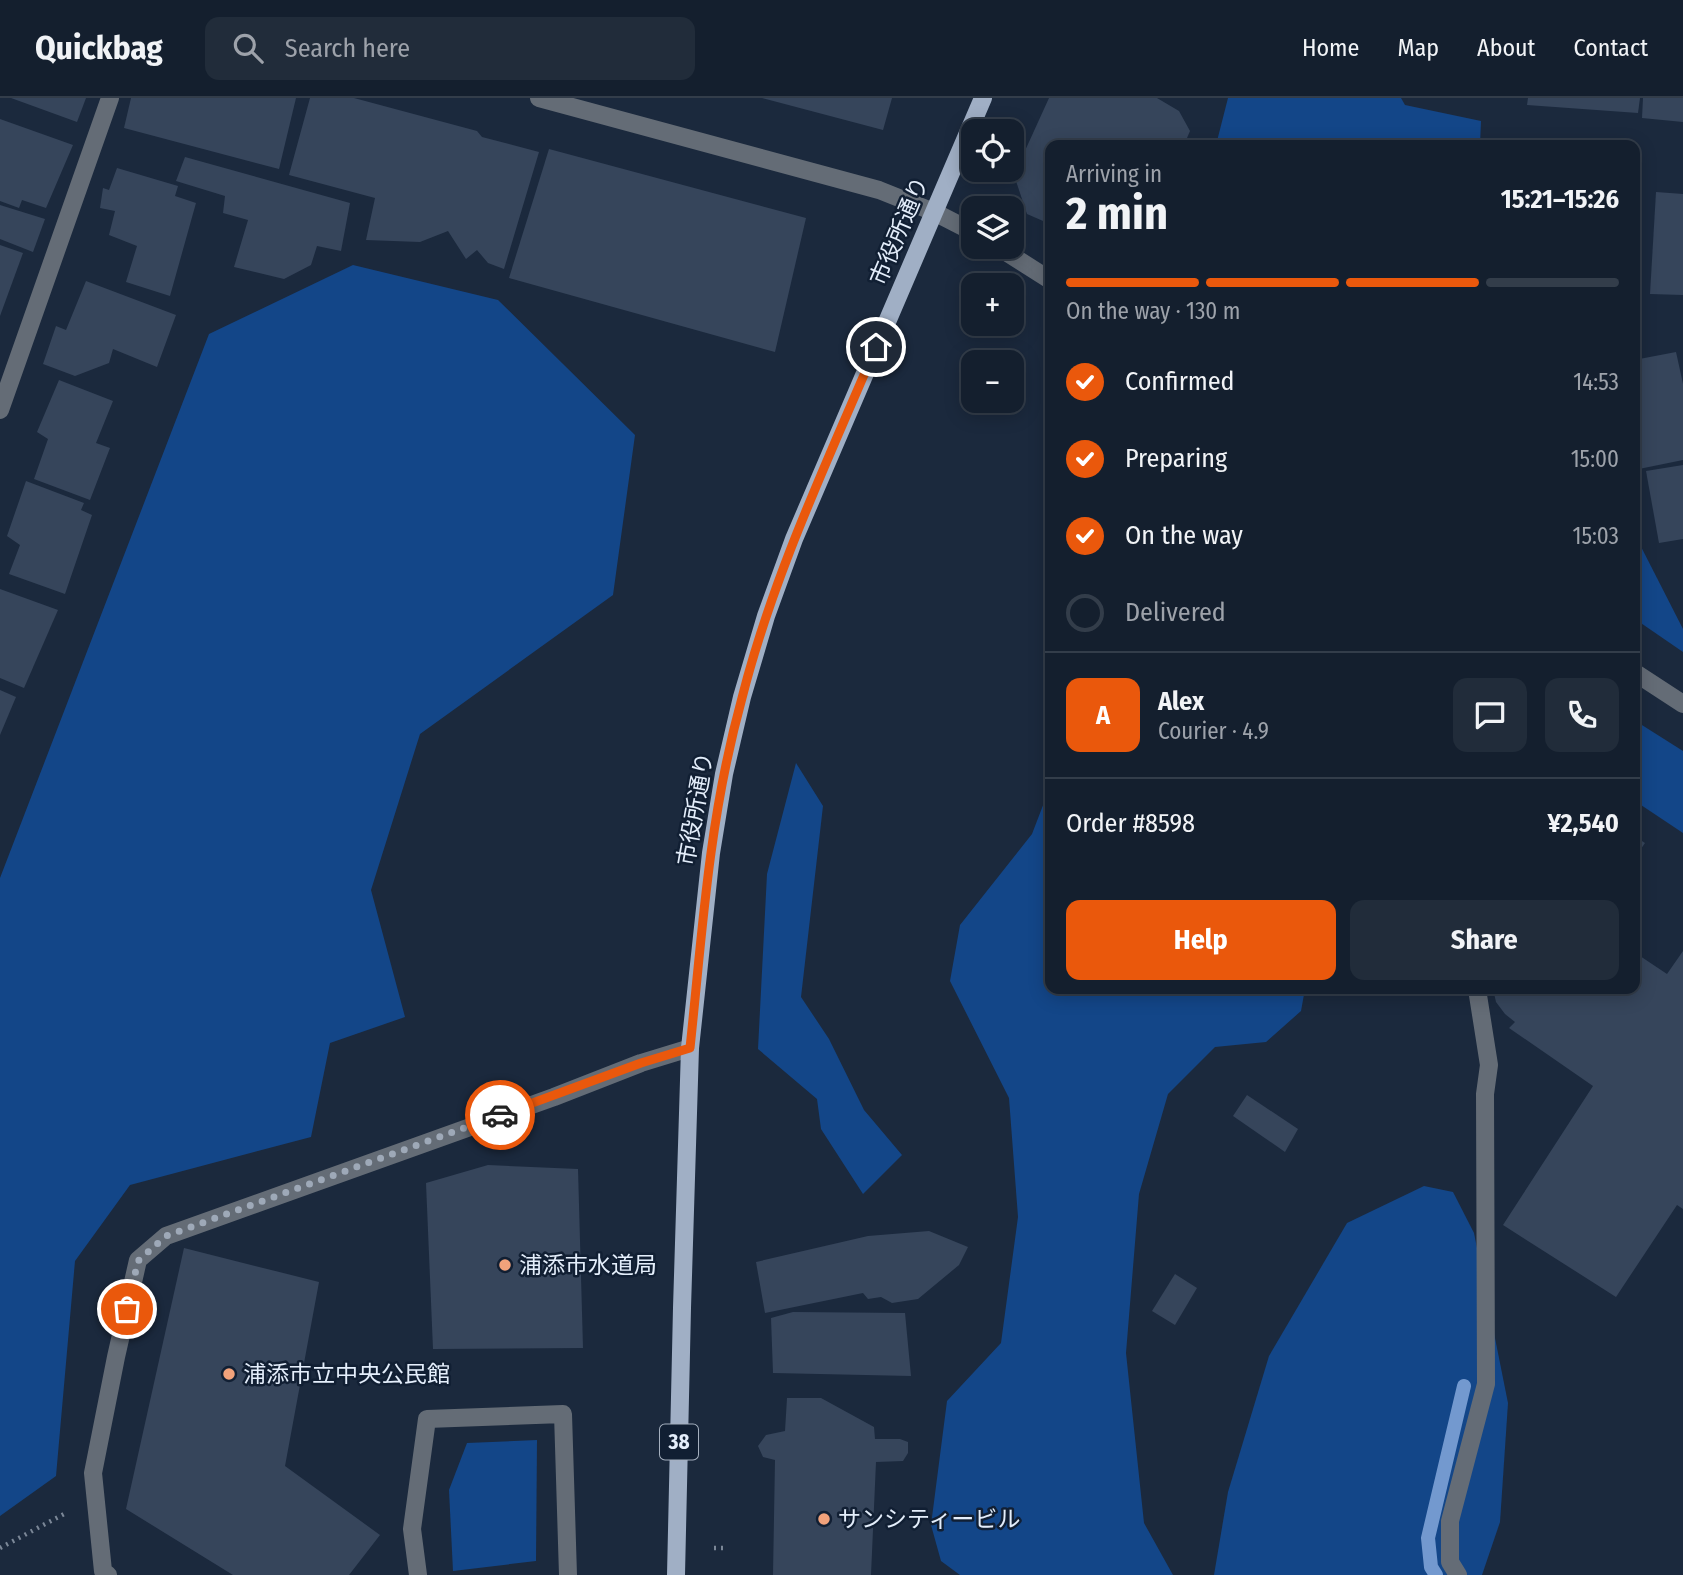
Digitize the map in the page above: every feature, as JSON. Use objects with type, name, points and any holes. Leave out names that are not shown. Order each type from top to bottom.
[{"type":"main road","name":"市役所通り","points":[[676,1575],[690,1048],[711,853],[724,774],[745,685],[794,539],[983,98]]},
{"type":"street","points":[[0,410],[110,98]]},
{"type":"street","points":[[539,98],[879,190],[961,226]]},
{"type":"street","points":[[1017,259],[1045,277]]},
{"type":"street","points":[[1640,676],[1683,704]]},
{"type":"street","points":[[1458,1575],[1450,1562],[1450,1521],[1486,1384],[1485,1094],[1489,1065],[1478,994]]},
{"type":"street","points":[[108,1575],[103,1571],[93,1473],[138,1261],[166,1236],[554,1097],[641,1063],[690,1048]]},
{"type":"street","points":[[418,1575],[412,1529],[427,1419],[563,1414],[568,1575]]},
{"type":"path","points":[[0,1548],[96,1496]]},
{"type":"path","points":[[714,1548],[726,1548]]},
{"type":"shaded area","points":[[1228,98],[1401,98],[1405,105],[1481,121],[1480,140],[1217,140]]},
{"type":"shaded area","points":[[353,265],[498,300],[635,435],[613,595],[420,734],[371,890],[405,1017],[330,1043],[311,1137],[130,1185],[75,1261],[56,1476],[0,1516],[0,878],[209,334]]},
{"type":"shaded area","points":[[1640,545],[1683,629],[1683,652],[1640,622]]},
{"type":"shaded area","points":[[1640,724],[1683,751],[1683,833],[1640,804]]},
{"type":"shaded area","points":[[796,763],[823,806],[801,997],[829,1039],[864,1110],[902,1155],[863,1194],[821,1129],[817,1099],[758,1049],[767,874]]},
{"type":"shaded area","points":[[1045,800],[1045,994],[1304,994],[1301,1011],[1266,1042],[1215,1047],[1168,1094],[1139,1194],[1126,1353],[1144,1523],[1173,1575],[960,1575],[941,1561],[931,1525],[947,1401],[1001,1343],[1018,1217],[1009,1098],[950,981],[960,925],[1032,834]]},
{"type":"shaded area","points":[[1424,1186],[1453,1192],[1474,1233],[1508,1403],[1500,1522],[1482,1575],[1214,1575],[1228,1492],[1269,1356],[1347,1223]]},
{"type":"shaded area","points":[[537,1440],[536,1561],[453,1571],[449,1490],[467,1443]]},
{"type":"building","points":[[11,98],[86,98],[77,122]]},
{"type":"building","points":[[131,98],[296,98],[279,169],[124,128]]},
{"type":"building","points":[[310,98],[354,98],[477,131],[482,137],[539,152],[504,269],[488,263],[477,250],[466,259],[448,231],[420,242],[366,240],[375,198],[289,175]]},
{"type":"building","points":[[762,98],[892,98],[883,130]]},
{"type":"building","points":[[1049,98],[1157,98],[1179,111],[1190,131],[1186,140],[1045,140],[1045,222],[1027,214],[1024,196],[1021,196],[1016,182],[1024,182],[1024,153]]},
{"type":"building","points":[[1528,98],[1640,98],[1638,113],[1527,105]]},
{"type":"building","points":[[1643,98],[1683,98],[1683,122],[1642,118]]},
{"type":"building","points":[[0,119],[73,145],[46,208],[22,200],[19,208],[0,201]]},
{"type":"building","points":[[549,149],[806,218],[775,352],[509,278]]},
{"type":"building","points":[[185,157],[350,203],[341,251],[317,246],[311,265],[284,279],[234,267],[248,220],[223,213],[225,196],[176,181]]},
{"type":"building","points":[[117,168],[178,186],[175,196],[196,203],[170,296],[126,282],[137,246],[109,235],[115,211],[100,208],[103,188],[109,190]]},
{"type":"building","points":[[1656,192],[1683,194],[1683,295],[1650,294]]},
{"type":"building","points":[[0,205],[45,219],[33,252],[0,239]]},
{"type":"building","points":[[0,245],[23,253],[0,316]]},
{"type":"building","points":[[86,281],[176,315],[157,367],[113,349],[109,363],[75,376],[43,364],[56,326],[66,330]]},
{"type":"building","points":[[1676,352],[1683,384],[1683,460],[1640,469],[1640,359]]},
{"type":"building","points":[[59,380],[113,401],[96,443],[110,448],[90,500],[34,479],[48,439],[37,432]]},
{"type":"building","points":[[1683,465],[1683,539],[1659,543],[1646,471]]},
{"type":"building","points":[[26,481],[84,503],[81,510],[92,515],[65,594],[9,574],[20,545],[7,536]]},
{"type":"building","points":[[0,589],[58,610],[24,688],[0,678]]},
{"type":"building","points":[[0,690],[16,697],[0,735]]},
{"type":"building","points":[[1683,951],[1683,1209],[1677,1205],[1616,1297],[1503,1225],[1593,1086],[1509,1028],[1515,1022],[1496,1002],[1494,994],[1640,994],[1640,956],[1667,974]]},
{"type":"building","points":[[1247,1095],[1298,1129],[1285,1152],[1233,1116]]},
{"type":"building","name":"浦添市水道局","points":[[488,1165],[578,1169],[583,1348],[433,1349],[426,1183]]},
{"type":"building","points":[[929,1231],[968,1247],[959,1265],[918,1299],[892,1303],[881,1297],[868,1299],[863,1293],[765,1313],[756,1262],[868,1236]]},
{"type":"building","name":"浦添市立中央公民館","points":[[184,1248],[319,1282],[285,1466],[380,1535],[349,1575],[233,1575],[126,1509]]},
{"type":"building","points":[[1175,1274],[1197,1288],[1175,1325],[1152,1311]]},
{"type":"building","points":[[793,1312],[905,1313],[911,1376],[773,1373],[771,1318]]},
{"type":"building","name":"サンシティービル","points":[[787,1398],[821,1398],[874,1427],[875,1439],[900,1439],[908,1442],[908,1453],[903,1461],[876,1462],[871,1575],[773,1575],[775,1460],[763,1457],[758,1446],[766,1435],[785,1431]]},
{"type":"waterway","points":[[1436,1575],[1431,1567],[1428,1538],[1464,1386]]},
{"type":"way so far","points":[[127,1309],[138,1261],[166,1236],[500,1115]]},
{"type":"place","name":"浦添市水道局","points":[[505,1265]]},
{"type":"place","name":"浦添市立中央公民館","points":[[229,1374]]},
{"type":"place","name":"サンシティービル","points":[[824,1519]]},
{"type":"route","points":[[500,1115],[641,1063],[690,1048],[711,853],[724,774],[742,697],[766,616],[794,539],[876,347]]}]
